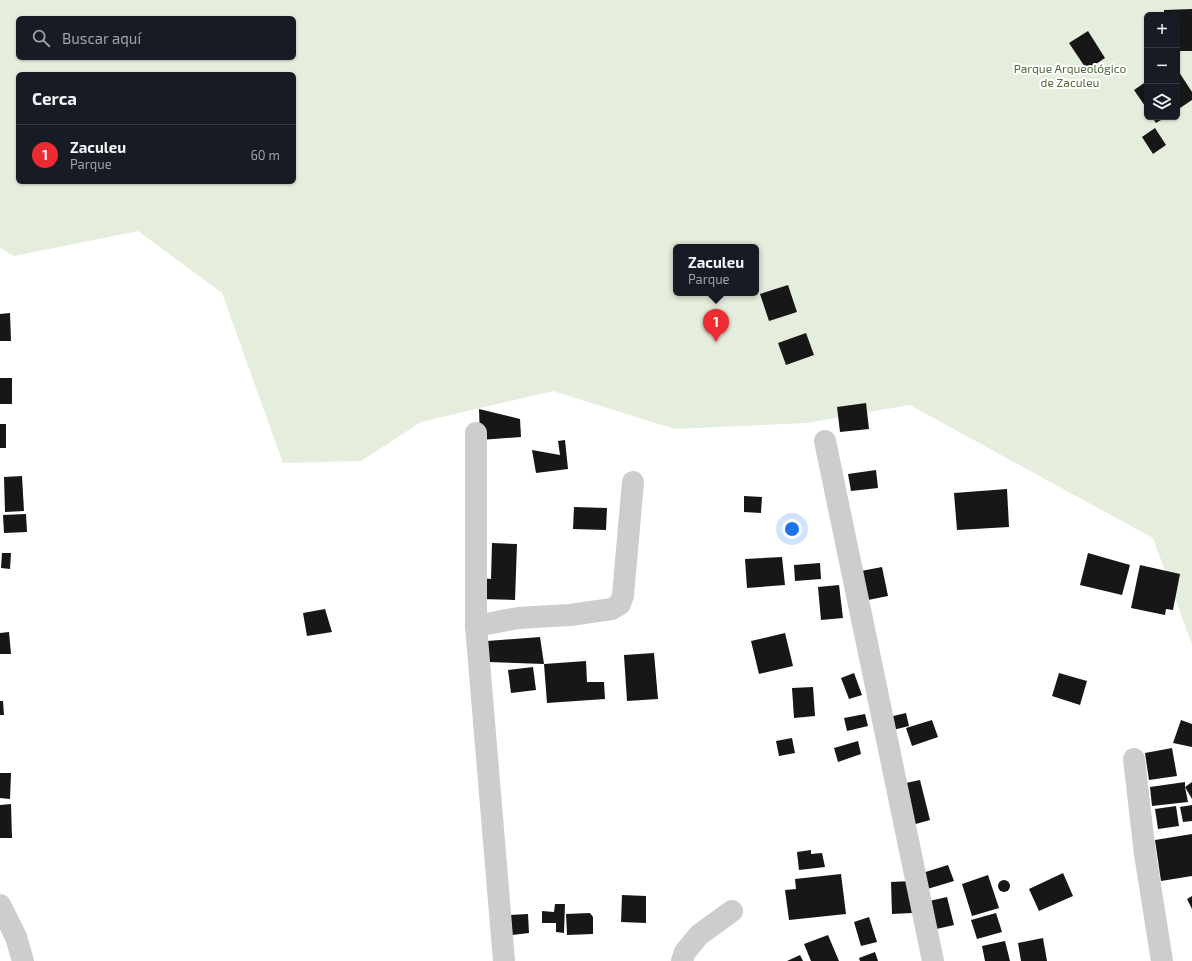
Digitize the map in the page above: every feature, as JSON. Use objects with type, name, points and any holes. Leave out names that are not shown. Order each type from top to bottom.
[{"type":"street","points":[[476,433],[476,626],[504,961]]},
{"type":"street","points":[[825,441],[933,961]]},
{"type":"street","points":[[476,626],[518,618],[570,615],[612,609],[620,604],[623,595],[633,482]]},
{"type":"street","points":[[1134,759],[1144,854],[1162,961]]},
{"type":"street","points":[[0,905],[16,937],[23,961]]},
{"type":"street","points":[[682,961],[685,952],[699,935],[732,911]]},
{"type":"green space","name":"Parque Arqueológico de Zaculeu","points":[[0,0],[1192,0],[1192,645],[1153,538],[910,405],[806,423],[675,429],[553,391],[421,422],[361,461],[283,463],[222,293],[138,231],[14,256],[0,248]]},
{"type":"building","points":[[1192,9],[1192,51],[1180,51],[1180,12],[1164,12],[1164,10]]},
{"type":"building","points":[[1088,31],[1105,58],[1087,70],[1069,43]]},
{"type":"building","points":[[1180,74],[1192,92],[1192,100],[1180,108]]},
{"type":"building","points":[[1144,83],[1144,105],[1134,90]]},
{"type":"building","points":[[1154,120],[1161,120],[1156,123]]},
{"type":"building","points":[[1155,128],[1166,145],[1153,154],[1142,137]]},
{"type":"building","points":[[788,285],[797,312],[769,321],[760,294]]},
{"type":"building","points":[[10,313],[11,341],[0,341],[0,314]]},
{"type":"building","points":[[806,333],[814,355],[786,365],[778,343]]},
{"type":"building","points":[[0,378],[12,378],[12,404],[0,404]]},
{"type":"building","points":[[866,403],[869,429],[840,432],[837,407]]},
{"type":"building","points":[[479,409],[520,419],[521,437],[480,440]]},
{"type":"building","points":[[0,424],[6,424],[6,448],[0,448]]},
{"type":"building","points":[[565,440],[568,469],[536,473],[532,450],[560,455],[558,441]]},
{"type":"building","points":[[876,470],[878,488],[851,491],[848,474]]},
{"type":"building","points":[[22,476],[24,511],[5,512],[4,477]]},
{"type":"building","points":[[1007,489],[1009,527],[957,530],[954,493]]},
{"type":"building","points":[[744,496],[762,497],[761,513],[744,512]]},
{"type":"building","points":[[574,507],[607,508],[606,530],[573,529]]},
{"type":"building","points":[[26,514],[27,532],[4,533],[3,515]]},
{"type":"building","points":[[492,543],[517,544],[515,600],[479,599],[479,578],[491,579]]},
{"type":"building","points":[[2,553],[11,553],[10,569],[1,568]]},
{"type":"building","points":[[1088,553],[1130,565],[1122,595],[1080,585]]},
{"type":"building","points":[[782,557],[785,585],[747,588],[745,559]]},
{"type":"building","points":[[820,563],[821,579],[795,581],[794,565]]},
{"type":"building","points":[[1140,565],[1180,574],[1173,610],[1166,609],[1165,615],[1131,608]]},
{"type":"building","points":[[882,567],[888,596],[863,601],[856,572]]},
{"type":"building","points":[[839,585],[843,618],[821,620],[818,587]]},
{"type":"building","points":[[325,609],[332,632],[307,636],[303,613]]},
{"type":"building","points":[[9,632],[11,654],[0,654],[0,633]]},
{"type":"building","points":[[785,633],[793,666],[759,674],[751,641]]},
{"type":"building","points":[[540,637],[544,664],[488,662],[487,641]]},
{"type":"building","points":[[654,653],[658,699],[627,701],[624,655]]},
{"type":"building","points":[[586,661],[587,682],[604,682],[605,699],[547,703],[544,664]]},
{"type":"building","points":[[533,667],[536,690],[511,693],[508,670]]},
{"type":"building","points":[[854,673],[862,695],[849,699],[841,678]]},
{"type":"building","points":[[1059,673],[1087,681],[1080,705],[1052,696]]},
{"type":"building","points":[[813,687],[815,716],[794,718],[792,688]]},
{"type":"building","points":[[0,701],[3,701],[4,715],[0,715]]},
{"type":"building","points":[[906,713],[909,726],[893,730],[889,717]]},
{"type":"building","points":[[865,714],[868,726],[847,731],[844,718]]},
{"type":"building","points":[[932,720],[938,737],[912,746],[906,728]]},
{"type":"building","points":[[1181,720],[1192,724],[1192,747],[1173,743]]},
{"type":"building","points":[[792,738],[795,753],[779,756],[776,741]]},
{"type":"building","points":[[858,741],[861,754],[838,762],[834,748]]},
{"type":"building","points":[[1172,748],[1177,776],[1149,780],[1145,753]]},
{"type":"building","points":[[0,773],[11,773],[10,799],[0,798]]},
{"type":"building","points":[[920,780],[930,820],[912,825],[901,784]]},
{"type":"building","points":[[1185,782],[1188,802],[1152,806],[1150,787]]},
{"type":"building","points":[[1192,782],[1192,799],[1185,787]]},
{"type":"building","points":[[11,804],[12,838],[0,838],[0,805]]},
{"type":"building","points":[[1192,805],[1192,821],[1183,822],[1180,807]]},
{"type":"building","points":[[1176,806],[1179,826],[1158,829],[1155,809]]},
{"type":"building","points":[[1192,834],[1192,876],[1161,881],[1155,840]]},
{"type":"building","points":[[811,850],[811,854],[822,853],[825,867],[799,870],[797,852]]},
{"type":"building","points":[[948,865],[954,881],[924,890],[919,874]]},
{"type":"building","points":[[1063,873],[1073,896],[1039,911],[1029,889]]},
{"type":"building","points":[[841,874],[846,914],[789,920],[785,890],[796,889],[795,879]]},
{"type":"building","points":[[988,875],[999,908],[972,916],[962,884]]},
{"type":"building","points":[[1002,880],[1006,880],[1010,886],[1006,892],[1002,892],[998,888],[998,884]]},
{"type":"building","points":[[911,881],[912,913],[892,914],[891,882]]},
{"type":"building","points":[[622,895],[646,896],[646,923],[621,922]]},
{"type":"building","points":[[1192,896],[1192,909],[1187,899]]},
{"type":"building","points":[[947,897],[954,925],[932,930],[925,902]]},
{"type":"building","points":[[555,904],[565,904],[564,933],[556,932],[556,923],[542,923],[542,911],[554,912]]},
{"type":"building","points":[[590,913],[593,917],[593,934],[567,935],[566,914]]},
{"type":"building","points":[[996,913],[1002,932],[977,939],[971,920]]},
{"type":"building","points":[[528,914],[529,933],[512,935],[510,915]]},
{"type":"building","points":[[869,917],[877,942],[861,946],[854,922]]},
{"type":"building","points":[[828,935],[839,961],[811,961],[804,944]]},
{"type":"building","points":[[1043,938],[1047,961],[1021,961],[1018,943]]},
{"type":"building","points":[[1005,941],[1010,961],[985,961],[982,946]]},
{"type":"building","points":[[875,952],[878,961],[860,961],[859,958]]},
{"type":"building","points":[[800,955],[803,961],[787,961]]},
{"type":"place","name":"Zaculeu","points":[[716,342]]}]
